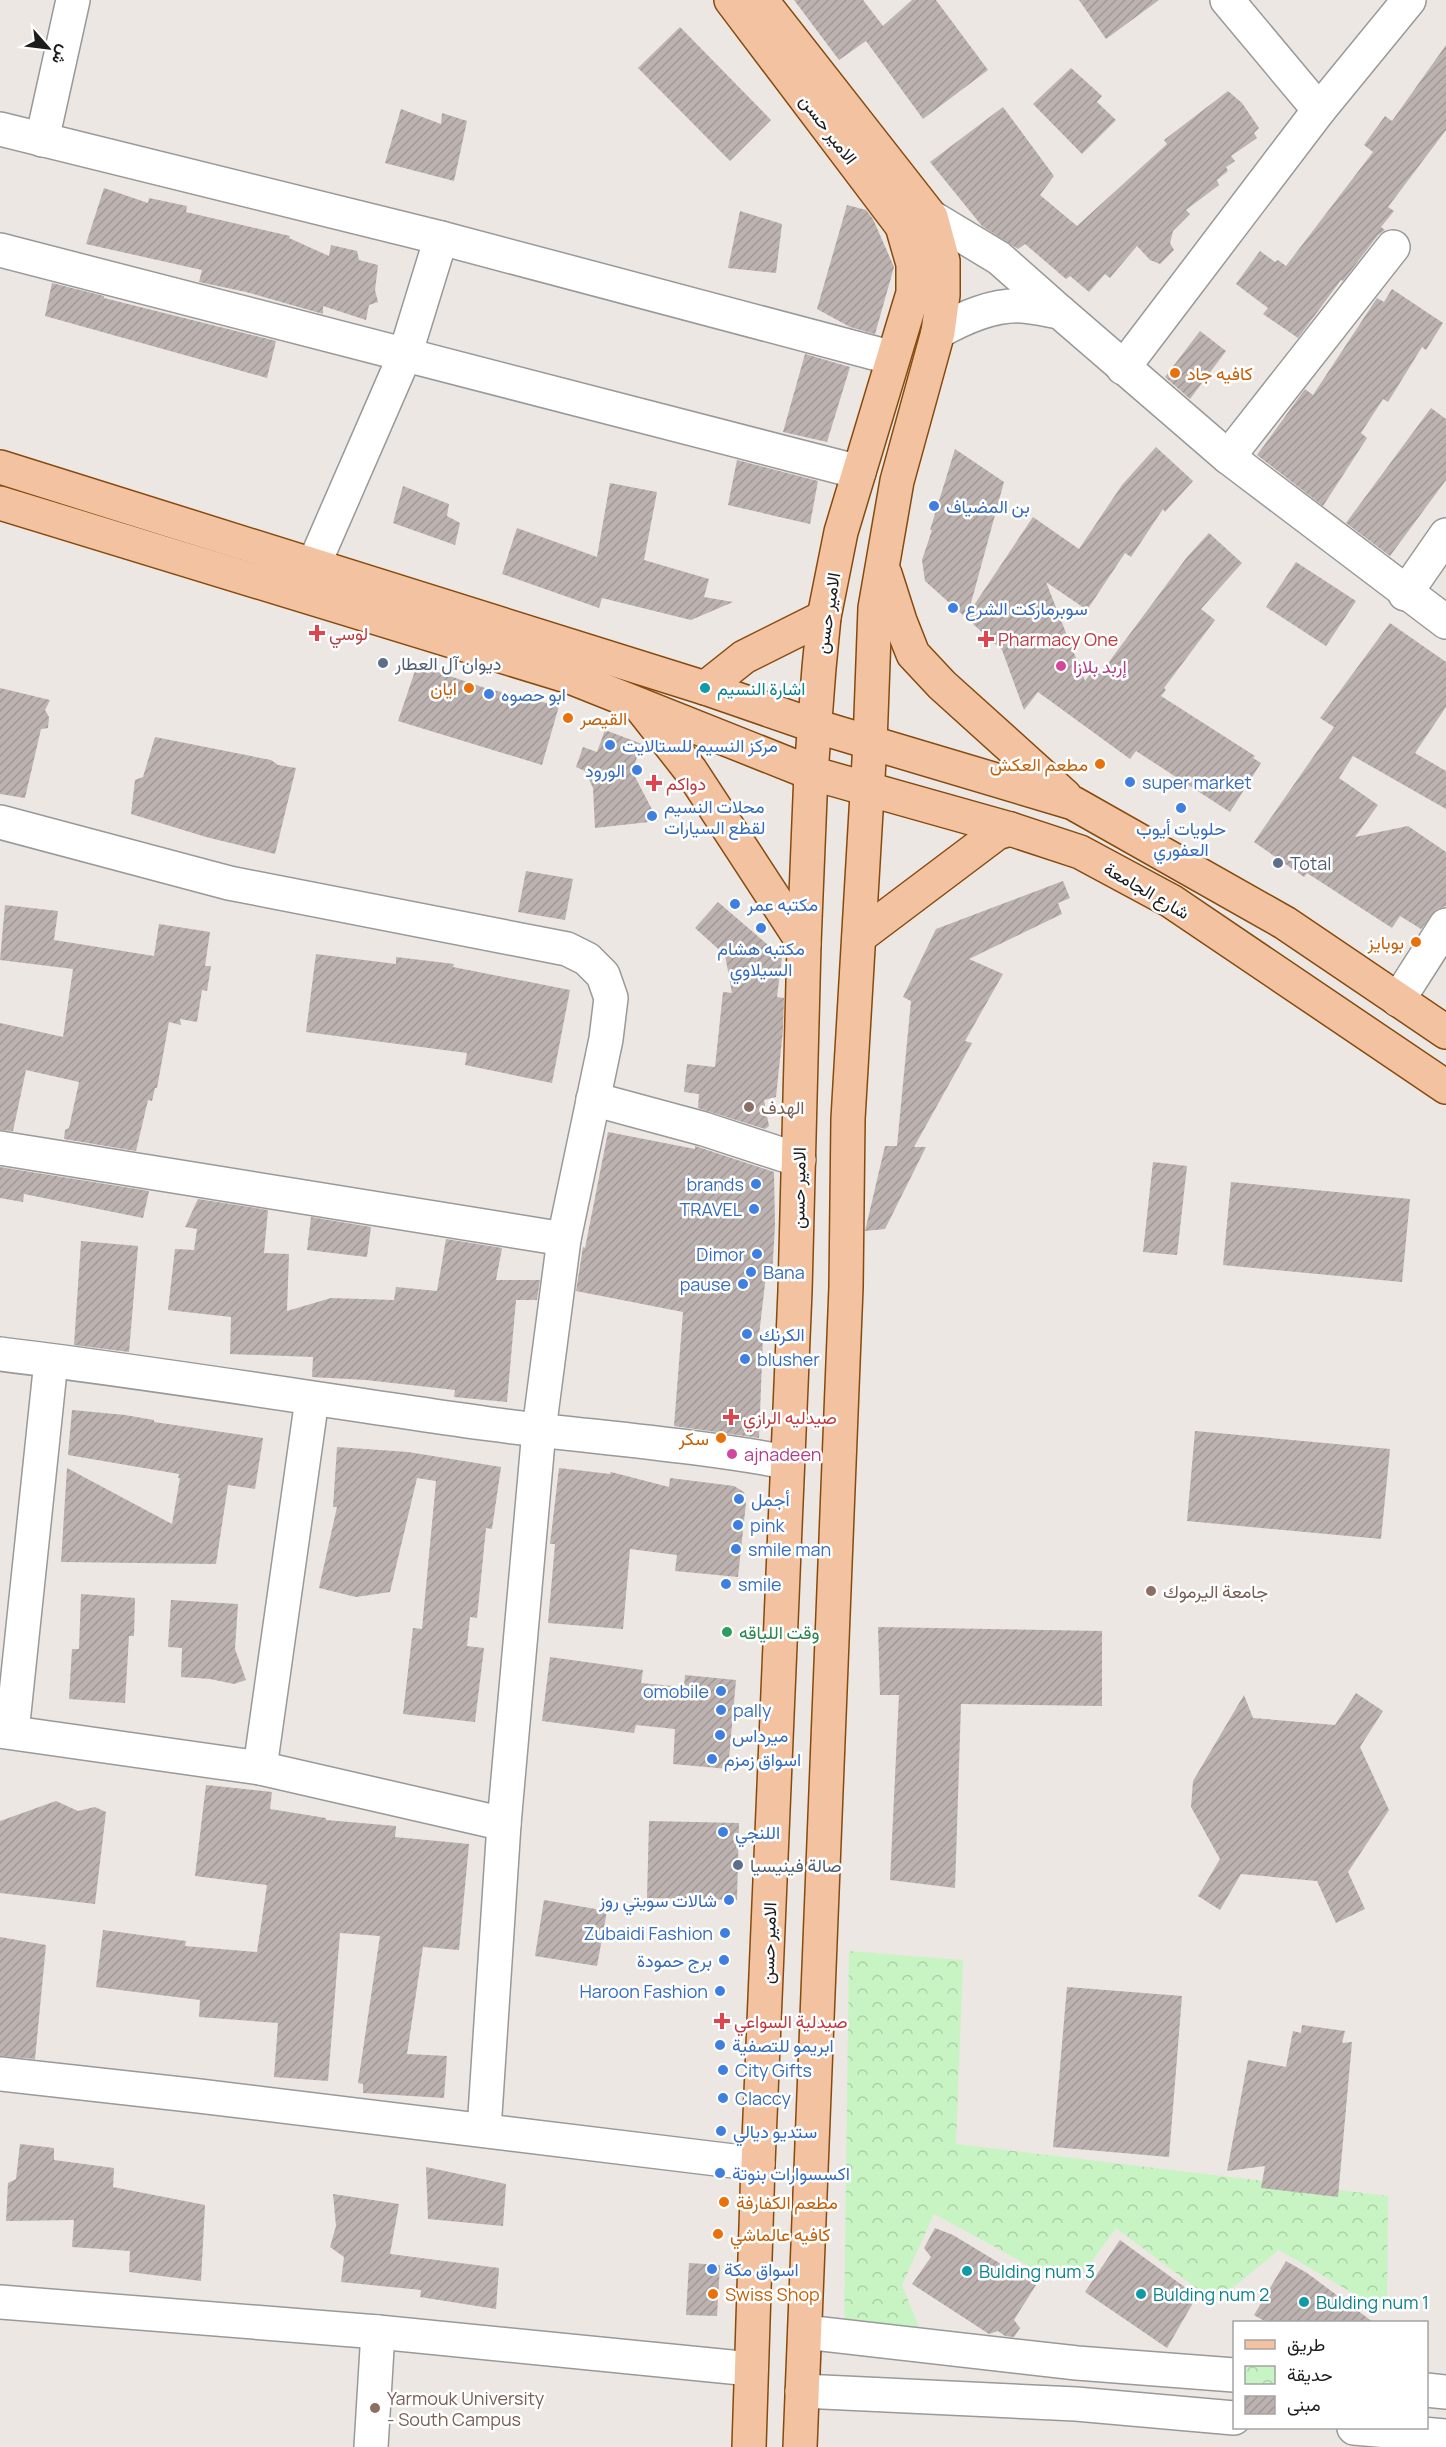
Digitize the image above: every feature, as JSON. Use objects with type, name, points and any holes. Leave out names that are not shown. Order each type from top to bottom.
[{"type":"main road","name":"الامير حسن","points":[[731,0],[902,226],[913,264],[913,293],[842,532],[824,616],[811,773],[795,1291],[758,2164],[749,2447]]},
{"type":"main road","name":"الامير حسن","points":[[761,0],[931,217],[939,242],[944,276],[938,332],[897,481],[875,608],[870,743],[848,1119],[846,1287],[819,1919],[806,2332],[800,2447]]},
{"type":"main road","points":[[0,467],[705,688],[815,726],[1073,803]]},
{"type":"main road","name":"شارع الجامعة","points":[[0,503],[570,676],[811,773],[1010,829],[1080,852],[1171,901],[1446,1087]]},
{"type":"main road","points":[[881,564],[913,654],[942,685],[1073,803],[1285,923],[1446,1032]]},
{"type":"main road","points":[[705,688],[744,657],[824,616]]},
{"type":"main road","points":[[638,703],[691,771],[804,944]]},
{"type":"main road","points":[[859,937],[997,833],[1010,829]]},
{"type":"street","points":[[42,140],[73,0]]},
{"type":"street","points":[[1227,0],[1319,110]]},
{"type":"street","points":[[1123,368],[1319,110],[1409,0]]},
{"type":"street","points":[[0,129],[441,238],[893,358]]},
{"type":"street","points":[[931,217],[999,258],[1228,457],[1405,594],[1446,622]]},
{"type":"street","points":[[314,564],[405,355],[441,238]]},
{"type":"street","points":[[1228,457],[1393,247]]},
{"type":"street","points":[[0,250],[859,472]]},
{"type":"street","points":[[938,332],[968,315],[993,310],[1020,306],[1060,312]]},
{"type":"street","points":[[1405,594],[1446,535]]},
{"type":"street","points":[[0,822],[229,883],[567,949],[587,958],[603,975],[611,998],[606,1039],[564,1239],[539,1430],[504,1824],[484,2130]]},
{"type":"street","points":[[1398,1000],[1446,925]]},
{"type":"street","points":[[593,1099],[704,1129],[799,1160]]},
{"type":"street","points":[[0,1148],[564,1239]]},
{"type":"street","points":[[0,1354],[312,1399],[539,1430],[748,1455],[787,1462]]},
{"type":"street","points":[[51,1361],[6,1731],[260,1768],[504,1824]]},
{"type":"street","points":[[260,1768],[312,1399]]},
{"type":"street","points":[[0,2074],[758,2164]]},
{"type":"street","points":[[0,2302],[378,2332],[752,2369]]},
{"type":"street","points":[[371,2447],[378,2332]]},
{"type":"street","points":[[806,2332],[1077,2363],[1233,2375]]},
{"type":"street","points":[[1076,2404],[1077,2363]]},
{"type":"street","points":[[1428,2390],[1446,2392]]},
{"type":"street","points":[[802,2391],[1076,2404],[1233,2418]]},
{"type":"street","points":[[1374,2429],[1446,2436]]},
{"type":"green space","points":[[849,1951],[963,1960],[956,2144],[1388,2196],[1387,2313],[1279,2250],[1215,2302],[1116,2228],[1078,2280],[1043,2273],[934,2214],[902,2285],[920,2330],[844,2337]]},
{"type":"building","points":[[794,0],[863,0],[883,26],[912,0],[936,0],[988,70],[923,119],[866,41],[839,60]]},
{"type":"building","points":[[1079,0],[1159,0],[1106,39]]},
{"type":"building","points":[[680,27],[771,120],[730,161],[638,68]]},
{"type":"building","points":[[1446,45],[1446,130],[1388,207],[1394,211],[1381,227],[1385,230],[1378,235],[1343,281],[1341,280],[1298,338],[1263,314],[1268,308],[1236,284],[1260,251],[1275,262],[1278,260],[1286,266],[1373,152],[1364,145],[1385,116],[1392,121]]},
{"type":"building","points":[[1071,68],[1102,96],[1097,102],[1116,120],[1082,154],[1033,104]]},
{"type":"building","points":[[1228,91],[1242,103],[1259,128],[1254,133],[1257,138],[1231,156],[1235,161],[1226,167],[1228,171],[1217,180],[1219,185],[1186,210],[1190,214],[1173,231],[1170,243],[1174,250],[1160,264],[1150,260],[1137,246],[1110,278],[1105,274],[1089,292],[1070,276],[1066,279],[1025,244],[1018,249],[982,226],[930,162],[1003,107],[1054,176],[1040,195],[1077,226],[1167,144],[1164,140]]},
{"type":"building","points":[[401,109],[441,124],[442,113],[467,121],[454,181],[385,163]]},
{"type":"building","points":[[104,188],[148,203],[149,198],[187,206],[186,212],[290,236],[289,238],[329,256],[331,245],[357,251],[359,260],[378,265],[375,290],[378,302],[369,305],[366,320],[323,306],[323,314],[246,292],[199,282],[202,270],[86,244]]},
{"type":"building","points":[[847,205],[866,210],[873,219],[894,267],[875,334],[850,327],[817,309]]},
{"type":"building","points":[[740,211],[782,224],[776,273],[728,268]]},
{"type":"building","points":[[52,283],[276,341],[267,378],[45,316]]},
{"type":"building","points":[[1392,289],[1443,323],[1426,350],[1422,347],[1388,402],[1383,399],[1361,433],[1367,438],[1323,506],[1257,455],[1305,389],[1313,395],[1377,298],[1384,302]]},
{"type":"building","points":[[1200,331],[1226,351],[1190,399],[1165,377]]},
{"type":"building","points":[[805,354],[850,367],[827,442],[783,432]]},
{"type":"building","points":[[1431,408],[1446,419],[1446,480],[1390,556],[1346,523]]},
{"type":"building","points":[[1156,447],[1193,481],[1165,512],[1163,509],[1131,557],[1125,553],[1087,610],[1046,582],[1085,681],[1094,669],[1100,674],[1187,557],[1209,533],[1242,563],[1201,609],[1215,620],[1164,688],[1166,690],[1161,696],[1255,756],[1253,758],[1261,763],[1230,812],[1136,751],[1130,759],[1038,692],[1024,710],[1002,650],[925,581],[922,560],[955,449],[1004,482],[968,614],[1033,517],[1079,549],[1122,485]]},
{"type":"building","points":[[737,460],[818,481],[810,524],[728,505]]},
{"type":"building","points":[[610,483],[657,492],[644,560],[709,579],[704,597],[733,602],[691,620],[602,598],[599,608],[502,574],[517,528],[597,557]]},
{"type":"building","points":[[403,486],[449,504],[447,516],[460,523],[455,545],[393,523]]},
{"type":"building","points":[[1296,562],[1356,601],[1326,646],[1266,607]]},
{"type":"building","points":[[1390,623],[1446,662],[1446,707],[1415,753],[1446,771],[1446,809],[1353,756],[1339,778],[1378,805],[1355,837],[1408,826],[1446,852],[1446,906],[1437,909],[1421,929],[1400,916],[1392,928],[1307,873],[1304,877],[1254,842],[1334,727],[1320,718]]},
{"type":"building","points":[[417,665],[485,688],[559,706],[542,765],[398,721]]},
{"type":"building","points":[[0,688],[50,700],[45,710],[49,717],[48,728],[41,729],[25,798],[0,794]]},
{"type":"building","points":[[605,730],[642,744],[632,771],[658,821],[595,828],[593,788],[585,771],[576,767],[583,747],[597,752]]},
{"type":"building","points":[[155,737],[271,760],[278,765],[296,768],[275,854],[206,837],[131,814],[135,780],[143,777]]},
{"type":"building","points":[[526,871],[573,879],[565,920],[518,912]]},
{"type":"building","points":[[1063,881],[1070,898],[1058,903],[1062,914],[969,959],[1003,974],[965,1041],[972,1043],[914,1147],[926,1147],[885,1229],[865,1231],[885,1146],[897,1146],[911,1001],[903,997],[936,929]]},
{"type":"building","points":[[718,902],[782,957],[777,997],[784,998],[783,1030],[776,1097],[764,1100],[769,1126],[765,1129],[698,1108],[699,1094],[684,1092],[687,1064],[715,1067],[723,992],[732,993],[725,955],[695,928]]},
{"type":"building","points":[[5,905],[58,911],[54,940],[154,956],[159,924],[210,932],[205,966],[211,966],[207,991],[202,990],[197,1022],[180,1019],[181,1025],[169,1022],[157,1088],[155,1088],[152,1101],[148,1100],[136,1151],[64,1139],[65,1130],[69,1128],[79,1082],[26,1070],[13,1131],[0,1130],[0,1023],[63,1037],[73,969],[0,960]]},
{"type":"building","points":[[316,954],[396,964],[396,957],[454,964],[453,967],[570,990],[552,1083],[465,1065],[467,1053],[306,1032]]},
{"type":"building","points":[[608,1132],[695,1149],[695,1146],[774,1172],[775,1225],[772,1276],[766,1275],[759,1335],[763,1336],[759,1438],[674,1426],[683,1312],[576,1291],[583,1247],[585,1248]]},
{"type":"building","points":[[1153,1162],[1187,1166],[1177,1255],[1143,1252]]},
{"type":"building","points":[[0,1167],[149,1191],[143,1218],[24,1194],[23,1202],[0,1198]]},
{"type":"building","points":[[1231,1182],[1410,1199],[1402,1282],[1223,1265]]},
{"type":"building","points":[[198,1199],[268,1210],[264,1253],[289,1254],[287,1311],[331,1298],[394,1300],[396,1287],[437,1291],[446,1239],[502,1248],[496,1280],[540,1280],[537,1300],[516,1300],[507,1402],[454,1397],[455,1390],[366,1380],[312,1377],[313,1357],[230,1354],[231,1317],[168,1310],[175,1249],[194,1250],[197,1229],[185,1227]]},
{"type":"building","points":[[311,1217],[371,1227],[367,1257],[307,1250]]},
{"type":"building","points":[[81,1241],[138,1246],[129,1352],[74,1345]]},
{"type":"building","points":[[72,1410],[125,1415],[154,1420],[154,1422],[263,1438],[255,1489],[228,1485],[216,1564],[61,1562],[67,1468],[172,1524],[180,1478],[178,1478],[179,1474],[68,1455]]},
{"type":"building","points":[[1195,1431],[1390,1449],[1381,1539],[1187,1521]]},
{"type":"building","points":[[337,1447],[408,1452],[501,1467],[492,1529],[486,1528],[477,1618],[470,1617],[467,1646],[484,1648],[475,1722],[403,1714],[413,1628],[422,1629],[436,1481],[417,1478],[390,1592],[356,1597],[319,1588],[337,1507],[333,1507]]},
{"type":"building","points":[[559,1468],[610,1474],[611,1472],[669,1487],[670,1478],[734,1486],[744,1492],[746,1503],[738,1577],[675,1571],[677,1555],[630,1549],[623,1629],[548,1623],[555,1544],[550,1544]]},
{"type":"building","points":[[81,1594],[135,1598],[134,1636],[129,1636],[125,1703],[69,1699],[72,1649],[79,1649]]},
{"type":"building","points":[[171,1600],[238,1604],[235,1649],[246,1680],[234,1684],[210,1679],[181,1677],[182,1648],[168,1647]]},
{"type":"building","points":[[878,1627],[1102,1631],[1102,1706],[961,1704],[955,1888],[890,1880],[899,1695],[880,1695]]},
{"type":"building","points":[[550,1657],[643,1670],[641,1683],[684,1687],[685,1675],[736,1680],[728,1769],[673,1764],[675,1729],[636,1725],[634,1733],[542,1721]]},
{"type":"building","points":[[1356,1693],[1383,1711],[1360,1747],[1389,1810],[1348,1872],[1365,1909],[1336,1923],[1317,1881],[1241,1874],[1220,1910],[1198,1896],[1220,1859],[1191,1807],[1193,1781],[1244,1695],[1253,1718],[1335,1725]]},
{"type":"building","points":[[206,1785],[272,1792],[270,1809],[326,1818],[326,1820],[396,1826],[395,1837],[469,1844],[459,1950],[423,1947],[407,2054],[447,2056],[444,2098],[363,2093],[363,2084],[358,2083],[380,1936],[340,1933],[328,2081],[274,2077],[278,2023],[199,2017],[200,2000],[96,1987],[103,1930],[186,1941],[185,1946],[257,1952],[267,1885],[195,1876]]},
{"type":"building","points":[[56,1801],[78,1811],[95,1807],[106,1812],[95,1904],[0,1893],[0,1821]]},
{"type":"building","points":[[649,1821],[739,1823],[737,1900],[647,1898]]},
{"type":"building","points":[[544,1900],[607,1911],[597,1966],[535,1956]]},
{"type":"building","points":[[0,1937],[46,1945],[35,2059],[0,2056]]},
{"type":"building","points":[[1067,1987],[1182,1996],[1169,2157],[1053,2147]]},
{"type":"building","points":[[1302,2025],[1345,2031],[1342,2043],[1352,2042],[1338,2197],[1261,2188],[1265,2166],[1227,2171],[1248,2060],[1286,2067],[1293,2031],[1301,2033]]},
{"type":"building","points":[[20,2144],[54,2148],[54,2160],[114,2168],[113,2187],[205,2205],[201,2281],[129,2272],[130,2251],[72,2247],[74,2220],[6,2221],[8,2183],[16,2179]]},
{"type":"building","points":[[426,2167],[506,2184],[503,2226],[428,2219]]},
{"type":"building","points":[[333,2194],[399,2204],[390,2254],[499,2268],[496,2309],[420,2297],[421,2290],[341,2282],[344,2257],[330,2247],[336,2226]]},
{"type":"building","name":"Bulding num 3","points":[[935,2228],[953,2235],[1036,2285],[1014,2320],[1020,2328],[1014,2337],[1005,2336],[998,2331],[989,2334],[912,2284],[931,2257],[924,2248]]},
{"type":"building","name":"Bulding num 2","points":[[1120,2240],[1197,2296],[1167,2348],[1085,2292]]},
{"type":"building","name":"Bulding num 1","points":[[1286,2261],[1307,2273],[1372,2321],[1264,2321],[1254,2315]]},
{"type":"building","points":[[689,2263],[720,2265],[717,2316],[686,2315]]},
{"type":"place","name":"كافيه جاد","points":[[1175,373]]},
{"type":"place","name":"بن المضياف","points":[[934,506]]},
{"type":"place","name":"سوبرماركت الشرع","points":[[953,608]]},
{"type":"place","name":"لوسي","points":[[317,633]]},
{"type":"place","name":"Pharmacy One","points":[[986,639]]},
{"type":"place","name":"ديوان آل العطار","points":[[383,663]]},
{"type":"place","name":"إربد بلازا","points":[[1061,666]]},
{"type":"place","name":"ايان","points":[[469,688]]},
{"type":"place","name":"اشارة النسيم","points":[[705,688]]},
{"type":"place","name":"ابو حصوه","points":[[489,694]]},
{"type":"place","name":"القيصر","points":[[568,718]]},
{"type":"place","name":"مركز النسيم للستالايت","points":[[610,745]]},
{"type":"place","name":"مطعم العكش","points":[[1100,764]]},
{"type":"place","name":"الورود","points":[[637,770]]},
{"type":"place","name":"super market","points":[[1130,782]]},
{"type":"place","name":"دواكم","points":[[654,783]]},
{"type":"place","name":"حلويات أيوب العفوري","points":[[1181,808]]},
{"type":"place","name":"محلات النسيم لقطع السيارات","points":[[652,816]]},
{"type":"place","name":"Total","points":[[1278,863]]},
{"type":"place","name":"مكتبه عمر","points":[[735,904]]},
{"type":"place","name":"مكتبه هشام السيلاوي","points":[[761,928]]},
{"type":"place","name":"بوبايز","points":[[1416,942]]},
{"type":"place","name":"الهدف","points":[[749,1107]]},
{"type":"place","name":"brands","points":[[756,1184]]},
{"type":"place","name":"TRAVEL","points":[[754,1209]]},
{"type":"place","name":"Dimor","points":[[757,1254]]},
{"type":"place","name":"Bana","points":[[751,1272]]},
{"type":"place","name":"pause","points":[[743,1284]]},
{"type":"place","name":"الكرنك","points":[[747,1334]]},
{"type":"place","name":"blusher","points":[[745,1359]]},
{"type":"place","name":"صيدليه الرازي","points":[[731,1417]]},
{"type":"place","name":"سكر","points":[[721,1438]]},
{"type":"place","name":"ajnadeen","points":[[732,1454]]},
{"type":"place","name":"أجمل","points":[[739,1499]]},
{"type":"place","name":"pink","points":[[738,1525]]},
{"type":"place","name":"smile man","points":[[736,1549]]},
{"type":"place","name":"smile","points":[[726,1584]]},
{"type":"place","name":"جامعة اليرموك","points":[[1151,1591]]},
{"type":"place","name":"وقت اللياقه","points":[[727,1632]]},
{"type":"place","name":"omobile","points":[[721,1691]]},
{"type":"place","name":"pally","points":[[721,1710]]},
{"type":"place","name":"ميرداس","points":[[720,1735]]},
{"type":"place","name":"اسواق زمزم","points":[[712,1759]]},
{"type":"place","name":"اللنجي","points":[[723,1832]]},
{"type":"place","name":"صالة فينيسيا","points":[[738,1865]]},
{"type":"place","name":"شالات سويتي روز","points":[[729,1900]]},
{"type":"place","name":"Zubaidi Fashion","points":[[725,1933]]},
{"type":"place","name":"برج حمودة","points":[[724,1960]]},
{"type":"place","name":"Haroon Fashion","points":[[720,1991]]},
{"type":"place","name":"صيدلية السواعي","points":[[722,2021]]},
{"type":"place","name":"ابريمو للتصفية","points":[[720,2045]]},
{"type":"place","name":"City Gifts","points":[[723,2070]]},
{"type":"place","name":"Claccy","points":[[723,2098]]},
{"type":"place","name":"ستديو ديالي","points":[[721,2131]]},
{"type":"place","name":"اكسسوارات بنوتة","points":[[720,2173]]},
{"type":"place","name":"مطعم الكفارفة","points":[[724,2202]]},
{"type":"place","name":"كافيه عالماشي","points":[[718,2234]]},
{"type":"place","name":"اسواق مكة","points":[[712,2269]]},
{"type":"place","name":"Bulding num 3","points":[[967,2271]]},
{"type":"place","name":"Swiss Shop","points":[[713,2294]]},
{"type":"place","name":"Bulding num 2","points":[[1141,2294]]},
{"type":"place","name":"Bulding num 1","points":[[1304,2302]]},
{"type":"place","name":"Yarmouk University - South Campus","points":[[375,2408]]}]
